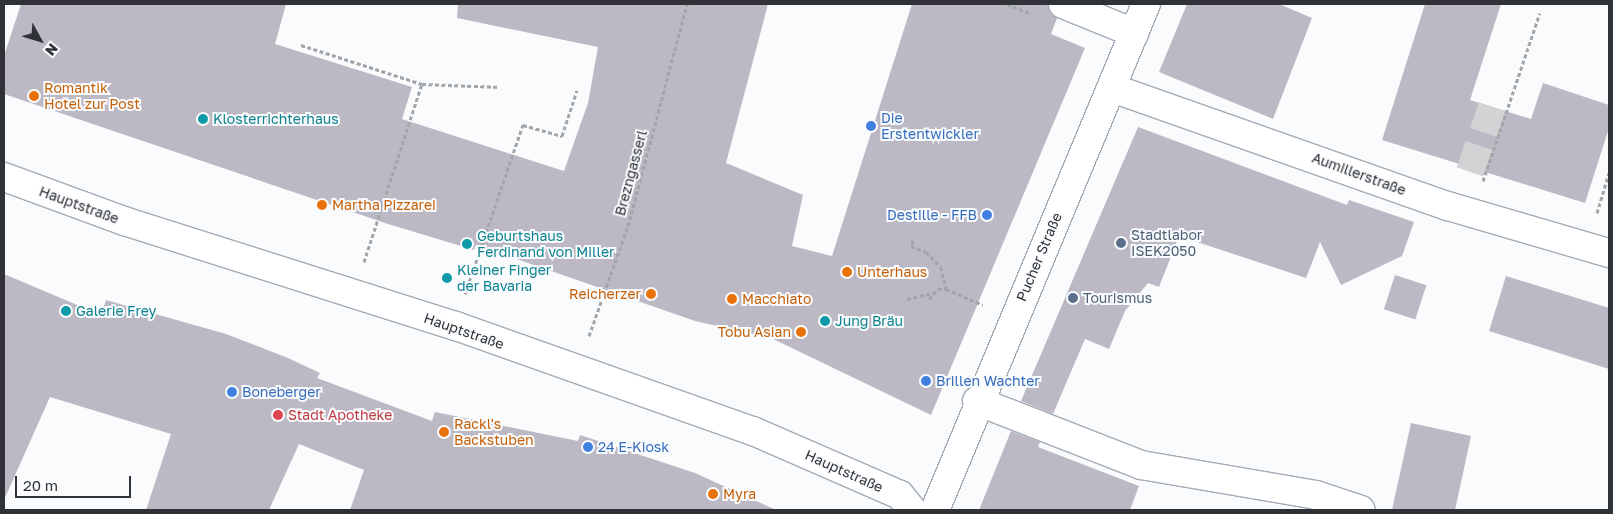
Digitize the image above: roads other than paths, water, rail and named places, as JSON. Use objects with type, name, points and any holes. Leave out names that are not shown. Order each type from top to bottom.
[{"type":"street","points":[[1063,4],[1134,33]]},
{"type":"street","name":"Pucher Straße","points":[[935,510],[977,401],[1112,88],[1146,4]]},
{"type":"street","name":"Aumillerstraße","points":[[1112,88],[1472,212],[1598,249]]},
{"type":"street","name":"Hauptstraße","points":[[4,177],[352,295],[456,326],[573,371],[753,431],[900,495],[912,510]]},
{"type":"street","points":[[977,401],[1141,465],[1316,495],[1361,510]]},
{"type":"tunnel","points":[[1470,172],[1492,107]]},
{"type":"place","name":"Romantik Hotel zur Post","points":[[34,96]]},
{"type":"place","name":"Klosterrichterhaus","points":[[203,119]]},
{"type":"place","name":"Die Erstentwickler","points":[[871,126]]},
{"type":"place","name":"Martha Pizzarei","points":[[322,205]]},
{"type":"place","name":"Destille - FFB","points":[[987,215]]},
{"type":"place","name":"Stadtlabor ISEK2050","points":[[1121,243]]},
{"type":"place","name":"Geburtshaus Ferdinand von Miller","points":[[467,244]]},
{"type":"place","name":"Unterhaus","points":[[847,272]]},
{"type":"place","name":"Kleiner Finger der Bavaria","points":[[447,278]]},
{"type":"place","name":"Reicherzer","points":[[651,294]]},
{"type":"place","name":"Tourismus","points":[[1073,298]]},
{"type":"place","name":"Macchiato","points":[[732,299]]},
{"type":"place","name":"Galerie Frey","points":[[66,311]]},
{"type":"place","name":"Jung Bräu","points":[[825,321]]},
{"type":"place","name":"Tobu Asian","points":[[801,332]]},
{"type":"place","name":"Brillen Wachter","points":[[926,381]]},
{"type":"place","name":"Boneberger","points":[[232,392]]},
{"type":"place","name":"Stadt Apotheke","points":[[278,415]]},
{"type":"place","name":"Rackl's Backstuben","points":[[444,432]]},
{"type":"place","name":"24 E-Kiosk","points":[[588,447]]},
{"type":"place","name":"Myra","points":[[713,494]]}]
